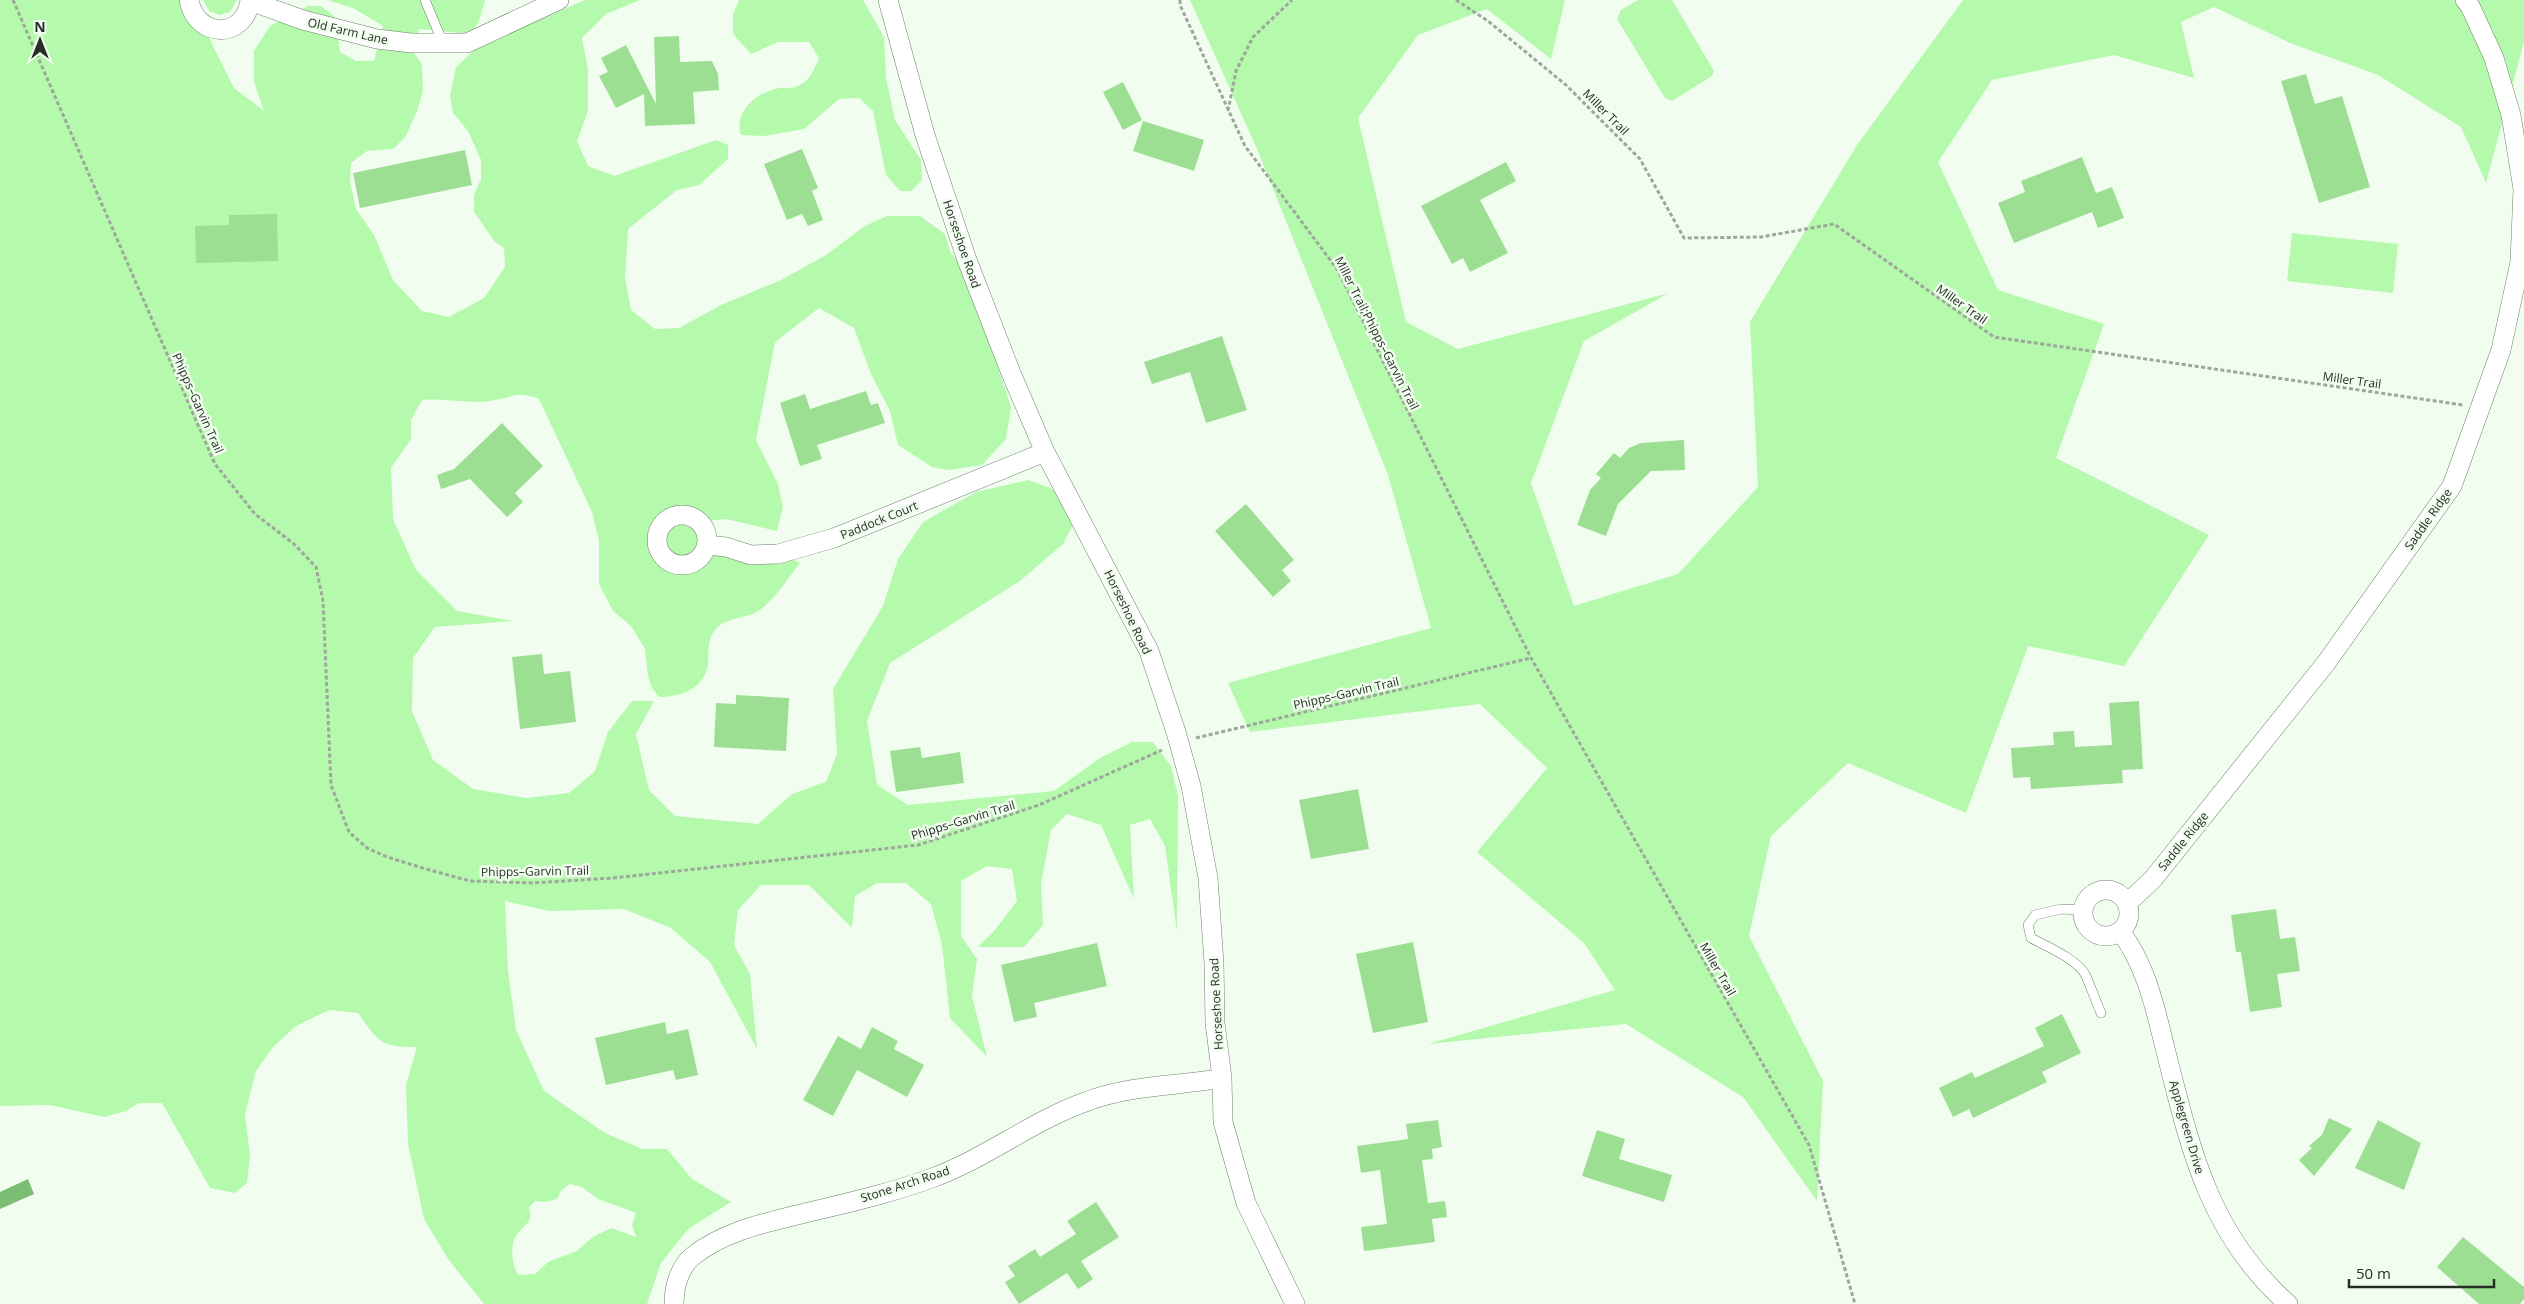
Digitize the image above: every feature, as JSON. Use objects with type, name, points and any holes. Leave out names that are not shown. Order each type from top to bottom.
[{"type":"street","name":"Old Farm Lane","points":[[189,0],[191,10],[196,19],[214,29],[230,28],[242,20],[250,1],[303,20],[377,39],[411,43],[467,43],[559,0]]},
{"type":"street","name":"Horseshoe Road","points":[[888,0],[925,135],[967,260],[1011,373],[1046,452],[1149,651],[1179,742],[1191,786],[1208,878],[1214,963],[1214,1023],[1222,1078],[1223,1122],[1246,1203],[1295,1304]]},
{"type":"street","name":"Saddle Ridge","points":[[2126,901],[2134,897],[2153,879],[2326,663],[2452,486],[2501,350],[2518,279],[2523,189],[2511,115],[2494,58],[2470,6],[2464,0]]},
{"type":"street","name":"Paddock Court","points":[[707,546],[726,547],[751,555],[778,554],[834,538],[1046,452]]},
{"type":"street","points":[[2101,890],[2118,893],[2126,901],[2129,916],[2120,931],[2103,936],[2095,933],[2084,918],[2086,901],[2101,890]]},
{"type":"street","name":"Applegreen Drive","points":[[2120,931],[2149,983],[2180,1107],[2203,1183],[2227,1232],[2247,1261],[2288,1304]]},
{"type":"street","name":"Stone Arch Road","points":[[674,1304],[674,1289],[683,1268],[691,1257],[722,1237],[758,1225],[932,1178],[982,1156],[1034,1126],[1087,1101],[1116,1092],[1222,1078]]},
{"type":"lane","points":[[425,0],[443,43]]},
{"type":"lane","points":[[2084,910],[2061,909],[2035,915],[2028,925],[2031,938],[2070,960],[2086,975],[2089,989],[2101,1012]]},
{"type":"path","name":"Phipps–Garvin Trail","points":[[13,0],[215,464],[255,514],[294,544],[316,567],[323,602],[331,785],[349,832],[366,848],[387,857],[470,881],[533,882],[622,877],[918,846],[1039,805],[1179,742],[1531,658]]},
{"type":"path","name":"Miller Trail;Phipps–Garvin Trail","points":[[1180,0],[1180,5],[1245,146],[1337,269],[1531,658]]},
{"type":"path","points":[[1228,111],[1236,71],[1253,37],[1292,0]]},
{"type":"path","name":"Miller Trail","points":[[1456,0],[1488,21],[1566,85],[1640,160],[1684,238],[1761,237],[1834,224],[1994,338],[2480,408]]},
{"type":"path","name":"Miller Trail","points":[[1531,658],[1808,1145],[1855,1304]]},
{"type":"shaded area","points":[[0,0],[194,0],[213,46],[234,88],[264,111],[254,82],[254,51],[270,26],[308,6],[321,6],[335,17],[340,52],[356,61],[374,61],[383,26],[353,8],[327,0],[485,0],[479,21],[471,34],[419,29],[413,52],[422,64],[423,91],[406,136],[393,149],[367,151],[351,163],[350,181],[356,209],[374,235],[393,280],[422,311],[449,317],[484,298],[505,267],[504,248],[495,242],[474,212],[474,195],[481,179],[481,160],[468,131],[453,113],[450,96],[456,67],[479,46],[585,0],[640,0],[606,14],[582,38],[588,70],[588,111],[577,141],[588,166],[614,176],[716,140],[728,145],[728,159],[699,185],[677,190],[628,229],[625,278],[631,310],[655,329],[679,328],[721,305],[781,280],[826,255],[865,226],[887,216],[920,216],[945,234],[951,254],[964,265],[1011,407],[1006,439],[982,465],[949,470],[932,467],[898,445],[890,411],[871,374],[854,328],[819,308],[775,342],[756,440],[778,484],[783,507],[777,531],[726,519],[699,522],[713,537],[767,548],[800,563],[777,594],[760,610],[730,620],[715,630],[710,642],[706,672],[697,685],[683,693],[659,697],[652,688],[648,676],[645,649],[631,626],[613,611],[599,584],[599,541],[592,512],[539,399],[519,395],[481,402],[422,400],[411,420],[411,439],[391,468],[393,519],[416,570],[457,611],[513,621],[435,627],[413,658],[412,711],[433,760],[473,789],[526,798],[569,793],[595,771],[608,732],[632,701],[654,701],[636,734],[649,790],[675,816],[758,824],[792,794],[826,782],[837,754],[833,689],[883,606],[898,559],[923,522],[976,492],[1028,480],[1058,491],[1073,525],[1063,544],[1020,581],[890,663],[867,721],[877,785],[908,805],[1054,791],[1100,758],[1132,742],[1153,742],[1171,766],[1178,796],[1177,932],[1165,846],[1150,819],[1130,825],[1134,899],[1101,825],[1067,814],[1051,830],[1041,884],[1043,925],[1024,947],[978,947],[994,931],[1017,901],[1012,869],[987,866],[961,881],[961,936],[977,959],[972,996],[987,1057],[950,1018],[942,945],[931,904],[906,883],[877,883],[855,896],[852,928],[809,885],[761,885],[738,910],[734,945],[750,974],[757,1049],[710,962],[671,928],[624,909],[549,911],[505,901],[508,970],[516,1030],[544,1091],[605,1133],[642,1149],[667,1149],[692,1179],[731,1202],[688,1229],[661,1263],[647,1304],[484,1304],[448,1259],[424,1219],[408,1144],[406,1085],[417,1047],[395,1046],[381,1041],[358,1013],[329,1010],[296,1026],[273,1047],[256,1071],[245,1114],[250,1156],[247,1183],[235,1193],[210,1188],[162,1103],[139,1103],[126,1111],[104,1117],[50,1105],[0,1106]],"holes":[[[570,1184],[582,1187],[598,1199],[636,1213],[632,1225],[636,1237],[611,1228],[593,1237],[577,1251],[548,1262],[535,1274],[518,1275],[514,1265],[512,1248],[518,1233],[529,1220],[529,1207],[535,1201],[545,1202],[557,1199],[562,1190]]]},
{"type":"shaded area","points":[[203,0],[237,0],[230,12],[219,15],[209,11]]},
{"type":"shaded area","points":[[739,0],[863,0],[884,37],[886,78],[895,120],[921,160],[922,180],[911,191],[900,191],[886,175],[873,111],[859,98],[839,99],[804,129],[764,136],[741,135],[739,126],[741,118],[749,104],[764,93],[772,90],[793,88],[800,85],[813,71],[819,58],[809,42],[778,42],[751,54],[733,34],[733,14]]},
{"type":"shaded area","points":[[1190,0],[1565,0],[1551,59],[1487,9],[1418,35],[1358,118],[1406,322],[1458,349],[1669,293],[1584,341],[1531,483],[1574,606],[1678,574],[1758,487],[1750,322],[1857,145],[1963,0],[2524,0],[2524,42],[2486,183],[2461,127],[2378,75],[2290,43],[2214,7],[2181,22],[2194,78],[2114,55],[1992,80],[1938,162],[1998,290],[2104,324],[2056,458],[2209,535],[2124,666],[2028,646],[1966,813],[1848,763],[1771,836],[1749,936],[1823,1081],[1817,1201],[1743,1097],[1626,1024],[1428,1044],[1615,990],[1584,943],[1477,852],[1547,768],[1480,704],[1250,732],[1228,683],[1431,628],[1388,475],[1257,149]]},
{"type":"shaded area","points":[[1638,0],[1672,0],[1714,71],[1712,76],[1672,101],[1665,98],[1617,19],[1621,10]]},
{"type":"shaded area","points":[[2292,233],[2398,244],[2393,293],[2287,281]]},
{"type":"shaded area","points":[[28,1179],[34,1194],[0,1209],[0,1192]]},
{"type":"building","points":[[679,36],[680,62],[712,61],[718,74],[719,90],[693,92],[695,124],[645,126],[644,94],[616,108],[599,76],[608,72],[601,58],[626,45],[656,104],[654,37]]},
{"type":"building","points":[[2306,74],[2315,104],[2342,96],[2370,187],[2319,203],[2281,81]]},
{"type":"building","points":[[1123,82],[1142,120],[1123,130],[1103,92]]},
{"type":"building","points":[[1143,121],[1204,140],[1194,171],[1133,151]]},
{"type":"building","points":[[802,149],[818,188],[812,191],[823,220],[808,226],[802,214],[787,220],[764,164]]},
{"type":"building","points":[[465,150],[472,185],[360,208],[353,173]]},
{"type":"building","points":[[2082,157],[2096,193],[2112,187],[2124,218],[2098,228],[2092,212],[2014,243],[1998,203],[2025,192],[2021,181]]},
{"type":"building","points":[[1506,162],[1516,181],[1480,200],[1508,253],[1470,272],[1463,258],[1452,264],[1421,206]]},
{"type":"building","points":[[277,214],[278,261],[196,263],[195,226],[229,225],[229,215]]},
{"type":"building","points":[[1222,336],[1247,410],[1206,423],[1190,372],[1152,384],[1144,362]]},
{"type":"building","points":[[866,391],[871,405],[878,403],[885,423],[817,445],[822,459],[800,466],[780,403],[805,394],[810,409]]},
{"type":"building","points":[[502,423],[543,466],[515,493],[523,502],[507,517],[470,479],[441,489],[437,475],[454,469]]},
{"type":"building","points":[[1684,440],[1685,470],[1651,471],[1618,504],[1606,536],[1577,525],[1590,490],[1601,478],[1596,474],[1614,453],[1620,458],[1629,448],[1641,443]]},
{"type":"building","points":[[1246,504],[1294,560],[1282,570],[1291,581],[1273,597],[1215,531]]},
{"type":"building","points":[[542,654],[544,674],[570,671],[576,722],[520,729],[512,657]]},
{"type":"building","points":[[736,695],[789,698],[786,751],[714,747],[716,703],[736,704]]},
{"type":"building","points":[[2139,701],[2143,769],[2122,770],[2123,783],[2031,789],[2030,777],[2013,778],[2011,748],[2054,745],[2053,732],[2074,731],[2075,747],[2112,745],[2109,703]]},
{"type":"building","points":[[920,747],[922,758],[960,752],[964,783],[896,792],[890,751]]},
{"type":"building","points":[[1358,789],[1369,849],[1311,859],[1299,800]]},
{"type":"building","points":[[2276,909],[2280,939],[2295,937],[2300,971],[2277,974],[2282,1007],[2250,1012],[2241,952],[2236,952],[2231,915]]},
{"type":"building","points":[[1413,942],[1428,1022],[1373,1033],[1356,954]]},
{"type":"building","points":[[1097,943],[1107,986],[1034,1003],[1037,1017],[1014,1022],[1001,965]]},
{"type":"building","points":[[2062,1014],[2081,1053],[2042,1072],[2047,1082],[1973,1118],[1969,1109],[1953,1117],[1939,1088],[1972,1072],[1975,1078],[2044,1046],[2035,1028]]},
{"type":"building","points":[[665,1022],[667,1034],[688,1029],[698,1075],[676,1080],[673,1070],[606,1085],[595,1038]]},
{"type":"building","points":[[872,1027],[898,1041],[894,1049],[924,1065],[907,1097],[857,1070],[833,1116],[803,1100],[838,1036],[861,1049]]},
{"type":"building","points":[[2329,1118],[2352,1129],[2314,1176],[2299,1160],[2312,1148],[2309,1146],[2322,1135]]},
{"type":"building","points":[[1438,1120],[1442,1147],[1432,1149],[1433,1159],[1422,1160],[1428,1203],[1445,1201],[1447,1217],[1432,1219],[1435,1242],[1364,1251],[1361,1227],[1387,1224],[1380,1170],[1361,1173],[1357,1146],[1408,1139],[1406,1124]]},
{"type":"building","points":[[2378,1120],[2421,1143],[2404,1190],[2355,1168]]},
{"type":"building","points":[[1597,1130],[1625,1139],[1619,1159],[1672,1175],[1664,1202],[1582,1176]]},
{"type":"building","points":[[1096,1202],[1119,1237],[1081,1261],[1093,1279],[1078,1289],[1067,1273],[1019,1304],[1005,1282],[1015,1276],[1008,1266],[1035,1249],[1040,1257],[1076,1234],[1067,1221]]},
{"type":"building","points":[[2463,1237],[2524,1287],[2524,1299],[2520,1304],[2479,1304],[2437,1267]]}]
